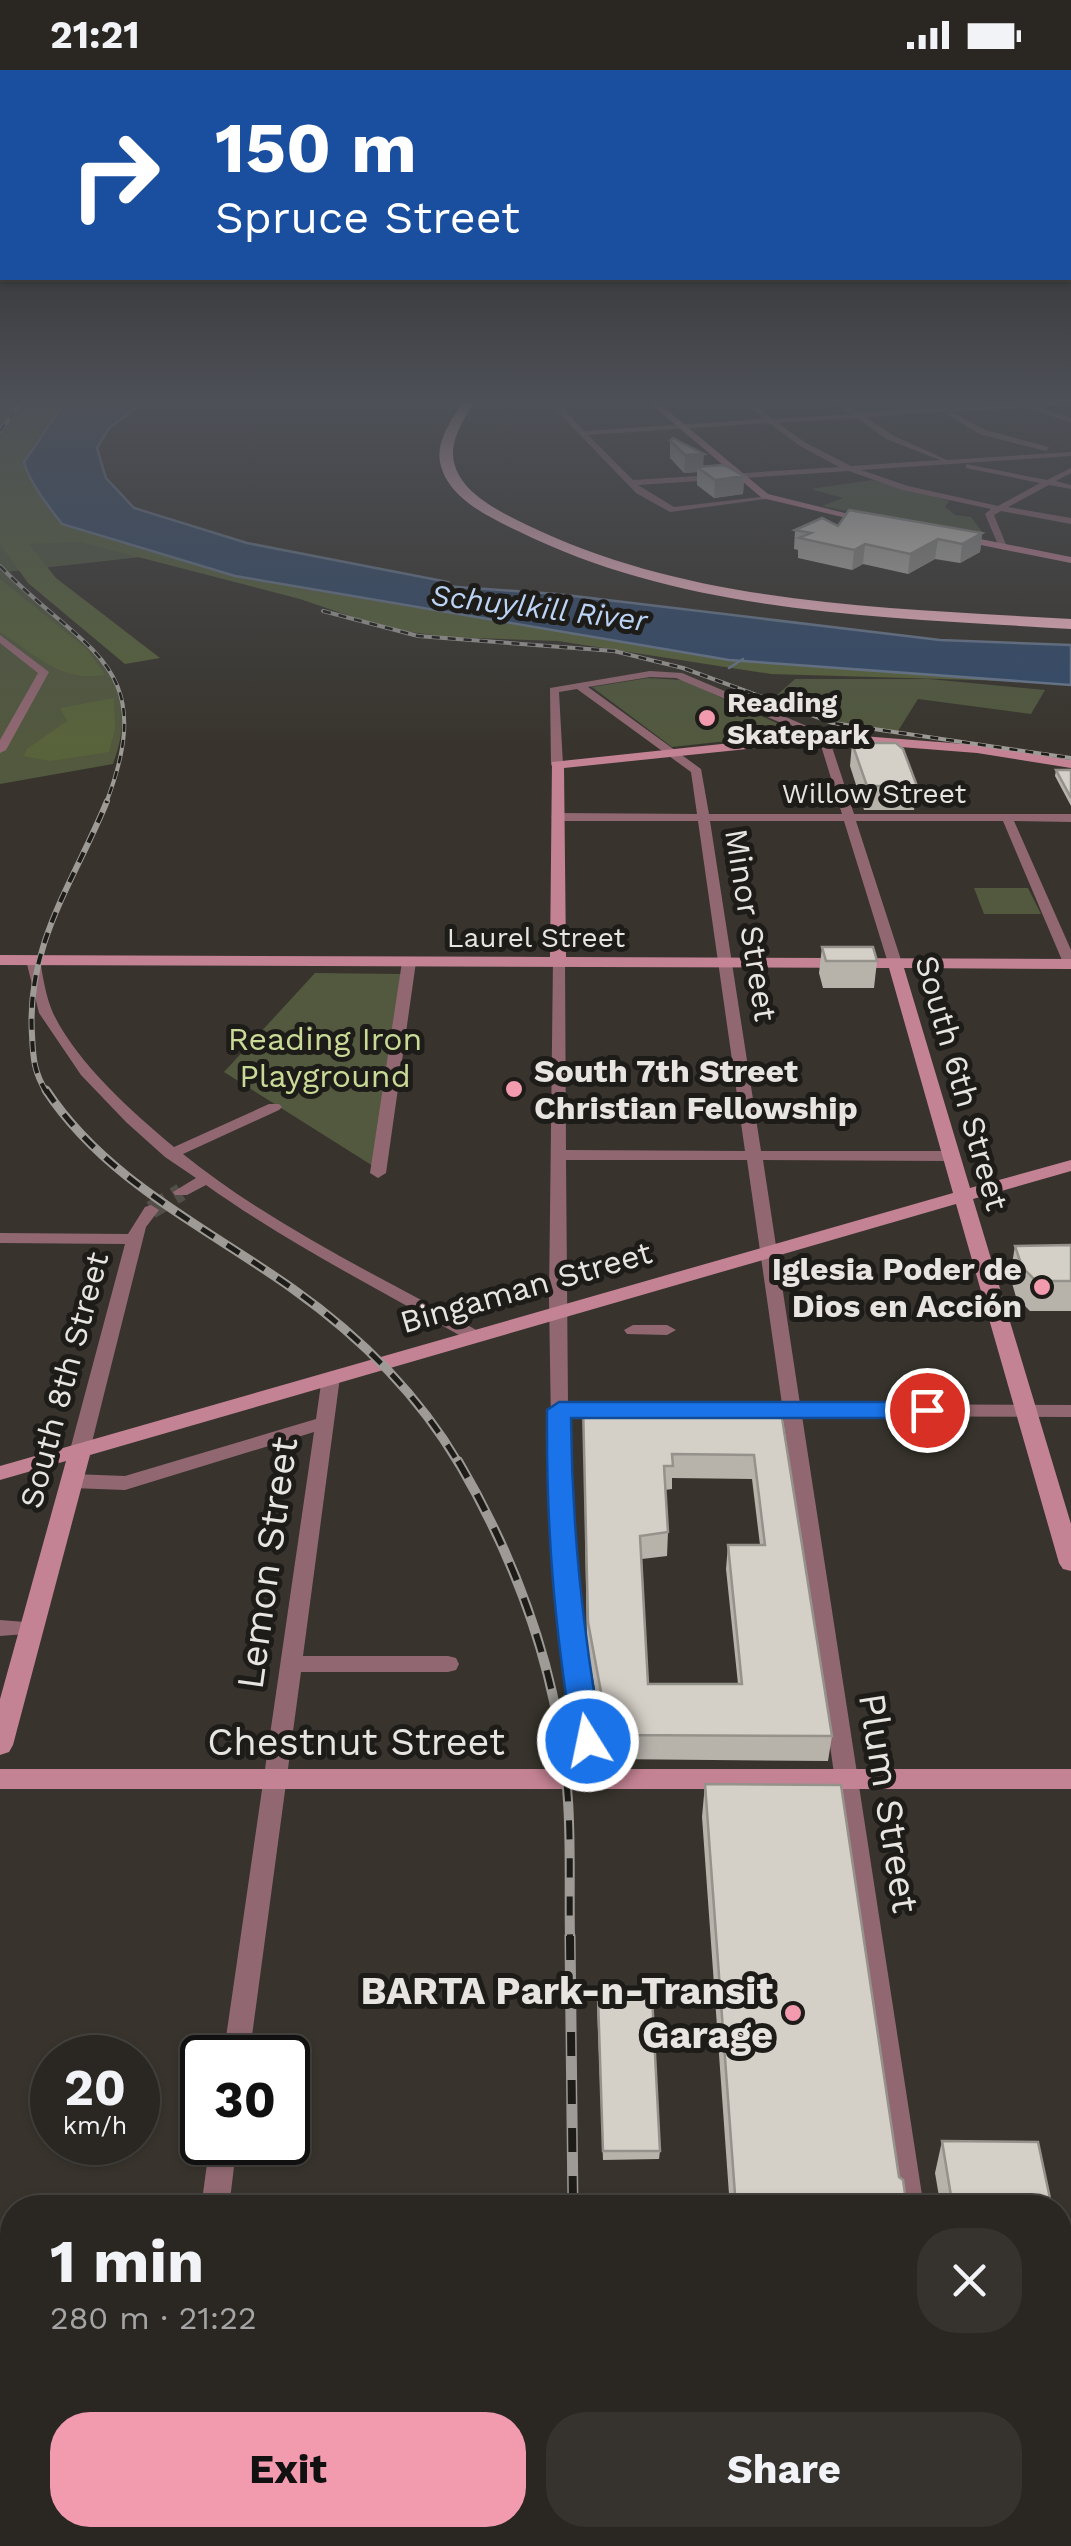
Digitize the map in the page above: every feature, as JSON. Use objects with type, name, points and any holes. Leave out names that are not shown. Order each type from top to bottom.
[{"type":"highway","points":[[500,515],[562,547],[647,572],[746,594],[856,608],[1071,624]]},
{"type":"highway","points":[[509,515],[574,545],[668,573],[790,596],[913,610],[1071,617]]},
{"type":"street","points":[[846,515],[890,524]]},
{"type":"street","points":[[990,515],[988,517],[1003,547]]},
{"type":"street","points":[[1032,515],[1071,522]]},
{"type":"street","points":[[946,536],[1071,560]]},
{"type":"street","points":[[0,638],[44,672],[0,750]]},
{"type":"street","points":[[598,1780],[569,1630],[559,1535],[554,690],[650,674],[678,675],[824,737]]},
{"type":"street","name":"Minor Street","points":[[579,686],[697,771],[792,1410]]},
{"type":"street","points":[[557,764],[824,737],[977,749],[1071,764]]},
{"type":"street","name":"South 6th Street","points":[[824,737],[852,818],[1071,1564]]},
{"type":"street","name":"Willow Street","points":[[557,817],[1071,818]]},
{"type":"street","points":[[1007,818],[1071,964]]},
{"type":"street","name":"Laurel Street","points":[[0,960],[1071,964]]},
{"type":"street","points":[[32,960],[50,1021],[120,1110],[170,1154],[204,1180],[474,1336]]},
{"type":"street","points":[[378,1173],[409,962]]},
{"type":"street","points":[[170,1154],[274,1107]]},
{"type":"street","points":[[557,1155],[952,1156]]},
{"type":"street","name":"Bingaman Street","points":[[0,1473],[1071,1165]]},
{"type":"street","points":[[181,1192],[204,1180]]},
{"type":"street","name":"South 8th Street","points":[[0,1745],[135,1239],[144,1216],[151,1210]]},
{"type":"street","points":[[0,1238],[135,1239]]},
{"type":"street","points":[[633,1330],[668,1330]]},
{"type":"street","name":"Lemon Street","points":[[239,2035],[331,1377]]},
{"type":"street","points":[[559,1410],[636,1410]]},
{"type":"street","points":[[753,1410],[1071,1411]]},
{"type":"street","name":"Plum Street","points":[[792,1410],[908,2195]]},
{"type":"street","points":[[72,1482],[125,1483],[324,1423]]},
{"type":"street","points":[[0,1628],[31,1628]]},
{"type":"street","points":[[290,1664],[448,1664]]},
{"type":"street","name":"Chestnut Street","points":[[0,1779],[1071,1780]]},
{"type":"street","points":[[217,2195],[221,2165]]},
{"type":"green space","points":[[0,515],[109,515],[159,555],[6,572],[95,651],[111,672],[121,697],[122,727],[113,764],[0,784]]},
{"type":"green space","points":[[0,515],[61,515],[235,576],[729,660],[1045,682],[771,674],[558,641],[448,637],[388,629],[300,599],[80,542],[29,544],[56,578],[160,658],[125,664],[28,583],[0,544]]},
{"type":"green space","points":[[865,515],[971,517],[984,534],[972,536]]},
{"type":"green space","points":[[0,579],[87,649],[105,675],[62,671],[0,632]]},
{"type":"green space","points":[[648,678],[683,680],[792,730],[783,735],[672,747],[592,687]]},
{"type":"green space","points":[[795,679],[929,679],[1045,690],[1031,714],[918,699],[898,731],[890,731],[835,722],[777,695]]},
{"type":"green space","points":[[114,698],[115,728],[109,752],[50,761],[24,756],[27,749],[67,721],[60,708]]},
{"type":"green space","points":[[974,888],[1028,888],[1041,914],[984,914]]},
{"type":"green space","name":"Reading Iron Playground","points":[[315,973],[401,974],[373,1166],[224,1072]]},
{"type":"water","name":"Schuylkill River","points":[[55,515],[155,515],[247,543],[448,582],[444,586],[557,594],[940,640],[1071,645],[1071,685],[729,660],[235,576],[62,524]]},
{"type":"building","points":[[846,515],[875,515],[982,533],[962,544],[938,539],[910,554],[865,544],[854,550],[799,538],[811,533],[795,530],[822,518],[838,526]]},
{"type":"building","points":[[852,743],[896,743],[903,749],[917,786],[867,786]]},
{"type":"building","points":[[1056,770],[1071,770],[1071,798]]},
{"type":"building","points":[[822,947],[873,947],[877,961],[826,961]]},
{"type":"building","points":[[1071,1245],[1071,1281],[1036,1281],[1022,1267],[1015,1246]]},
{"type":"building","points":[[583,1404],[780,1405],[832,1736],[609,1735],[588,1622]],"holes":[[[672,1454],[754,1455],[765,1545],[728,1545],[742,1684],[648,1684],[640,1536],[668,1532],[664,1466],[673,1466]]]},
{"type":"building","name":"BARTA Park-n-Transit Garage","points":[[705,1784],[841,1785],[899,2177],[905,2195],[735,2195]]},
{"type":"building","points":[[652,1996],[660,2151],[603,2151],[598,1997]]},
{"type":"building","points":[[942,2141],[1038,2142],[1049,2195],[951,2195]]},
{"type":"waterway","points":[[729,668],[743,659]]},
{"type":"tunnel","points":[[151,1210],[181,1192]]},
{"type":"railway","points":[[0,566],[84,641],[118,688],[124,718],[121,756],[106,803]]},
{"type":"railway","points":[[323,611],[418,636],[614,651],[683,668],[833,723],[1071,758]]},
{"type":"railway","points":[[47,1093],[33,1051],[32,1002],[37,971],[55,914],[107,801]]},
{"type":"railway","points":[[46,1090],[70,1122],[128,1177],[341,1326],[406,1390],[459,1464]]},
{"type":"railway","points":[[458,1461],[518,1582],[546,1667],[568,1801],[570,1936]]},
{"type":"railway","points":[[570,1936],[573,2195]]},
{"type":"place","name":"Reading Skatepark","points":[[707,718]]},
{"type":"place","name":"South 7th Street Christian Fellowship","points":[[514,1089]]},
{"type":"place","name":"Iglesia Poder de Dios en Acción","points":[[1042,1287]]},
{"type":"place","name":"BARTA Park-n-Transit Garage","points":[[793,2013]]},
{"type":"route","points":[[588,1741],[569,1630],[559,1535],[559,1410],[927,1410]]}]
